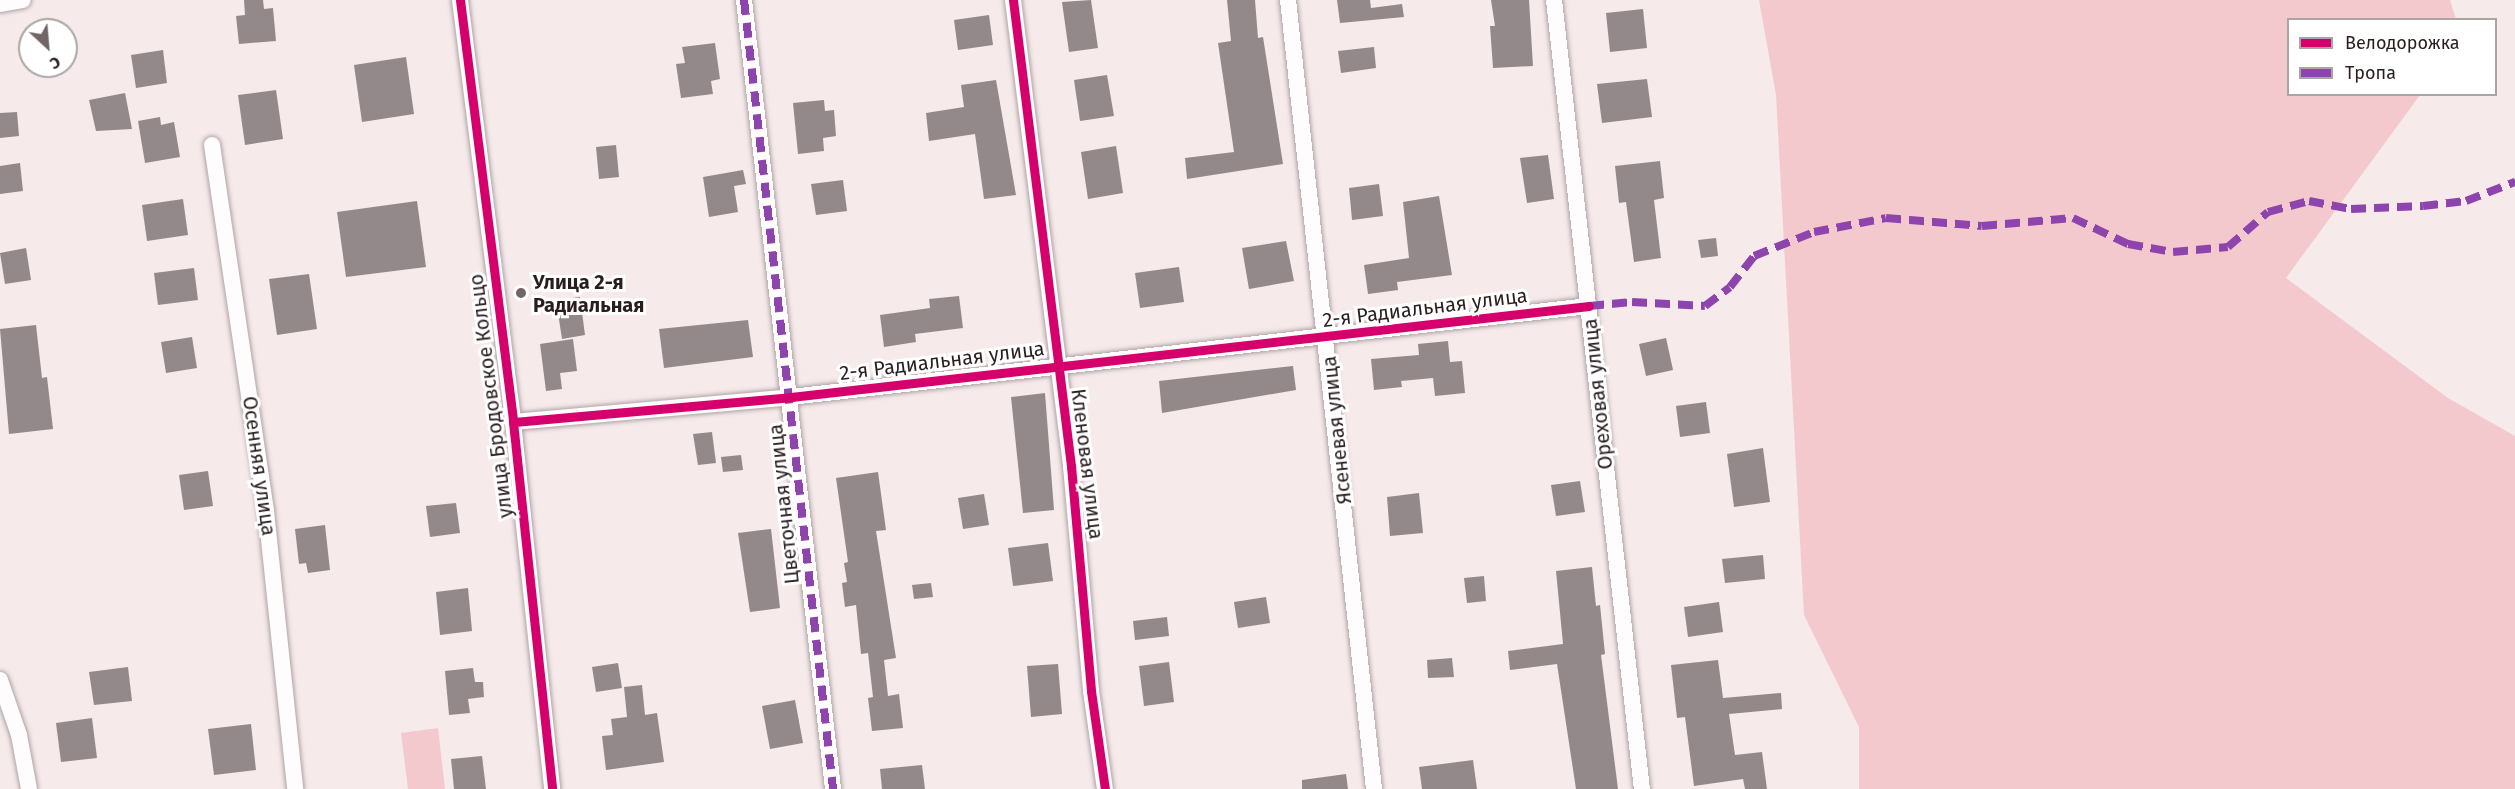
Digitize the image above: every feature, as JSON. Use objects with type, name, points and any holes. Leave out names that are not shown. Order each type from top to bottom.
[{"type":"street","points":[[0,4],[23,0]]},
{"type":"street","name":"улица Бродовское Кольцо","points":[[460,0],[513,422],[552,789]]},
{"type":"street","name":"Цветочная улица","points":[[744,0],[833,789]]},
{"type":"street","name":"Кленовая улица","points":[[1013,0],[1056,366],[1072,477],[1091,691],[1105,789]]},
{"type":"street","name":"Ясеневая улица","points":[[1288,0],[1327,337],[1374,789]]},
{"type":"street","name":"Ореховая улица","points":[[1554,0],[1642,789]]},
{"type":"street","name":"Осенняя улица","points":[[212,145],[267,511],[295,789]]},
{"type":"street","name":"2-я Радиальная улица","points":[[513,422],[790,397],[1589,306]]},
{"type":"street","points":[[0,680],[19,735],[28,789]]},
{"type":"shaded area","points":[[1759,0],[2450,0],[2456,18],[2287,18],[2287,96],[2419,96],[2286,278],[2448,398],[2515,436],[2515,789],[1859,789],[1859,727],[1804,615],[1776,95]]},
{"type":"shaded area","points":[[438,728],[445,789],[408,789],[401,733]]},
{"type":"building","points":[[244,0],[263,0],[264,9],[273,8],[276,41],[239,44],[236,16],[245,15]]},
{"type":"building","points":[[1091,0],[1098,48],[1069,52],[1062,2]]},
{"type":"building","points":[[1227,0],[1255,0],[1258,38],[1263,37],[1283,164],[1187,179],[1185,158],[1234,152],[1218,43],[1231,41]]},
{"type":"building","points":[[1337,0],[1370,0],[1371,8],[1402,4],[1404,17],[1340,23]]},
{"type":"building","points":[[1491,0],[1529,0],[1533,66],[1493,68],[1490,26],[1495,26]]},
{"type":"building","points":[[1643,9],[1647,48],[1610,52],[1606,13]]},
{"type":"building","points":[[989,15],[993,45],[958,50],[954,20]]},
{"type":"building","points":[[715,43],[720,79],[711,81],[713,94],[681,98],[676,64],[685,63],[682,47]]},
{"type":"building","points":[[1374,47],[1376,68],[1341,73],[1338,51]]},
{"type":"building","points":[[163,50],[167,83],[136,88],[131,55]]},
{"type":"building","points":[[406,57],[414,114],[362,122],[354,65]]},
{"type":"building","points":[[1107,75],[1114,116],[1080,121],[1074,80]]},
{"type":"building","points":[[1647,79],[1652,117],[1602,123],[1597,84]]},
{"type":"building","points":[[996,80],[1016,195],[984,199],[975,134],[929,141],[926,113],[964,107],[961,85]]},
{"type":"building","points":[[276,90],[283,139],[245,145],[238,95]]},
{"type":"building","points":[[125,93],[132,129],[96,131],[89,100]]},
{"type":"building","points":[[824,100],[825,111],[834,110],[836,136],[823,138],[824,151],[798,154],[793,103]]},
{"type":"building","points":[[17,112],[19,136],[0,138],[0,113]]},
{"type":"building","points":[[160,117],[161,125],[174,122],[180,157],[145,163],[138,121]]},
{"type":"building","points":[[616,145],[619,177],[599,179],[596,147]]},
{"type":"building","points":[[1116,146],[1123,193],[1088,199],[1081,152]]},
{"type":"building","points":[[1548,155],[1554,199],[1527,203],[1520,158]]},
{"type":"building","points":[[1660,161],[1664,198],[1654,200],[1661,258],[1634,262],[1626,202],[1619,203],[1615,166]]},
{"type":"building","points":[[20,163],[23,191],[0,194],[0,166]]},
{"type":"building","points":[[743,170],[746,184],[734,186],[738,212],[709,217],[703,177]]},
{"type":"building","points":[[843,180],[847,211],[816,215],[811,184]]},
{"type":"building","points":[[1379,184],[1383,216],[1352,220],[1349,188]]},
{"type":"building","points":[[1439,196],[1452,275],[1397,282],[1398,290],[1368,294],[1364,265],[1409,258],[1403,202]]},
{"type":"building","points":[[183,199],[188,235],[147,241],[142,205]]},
{"type":"building","points":[[417,201],[426,267],[346,277],[337,212]]},
{"type":"building","points":[[1716,238],[1718,256],[1701,258],[1698,240]]},
{"type":"building","points":[[1286,241],[1294,281],[1249,289],[1242,248]]},
{"type":"building","points":[[26,248],[31,280],[5,284],[0,253]]},
{"type":"building","points":[[1179,267],[1184,302],[1140,308],[1135,273]]},
{"type":"building","points":[[194,268],[198,300],[158,305],[154,273]]},
{"type":"building","points":[[309,274],[317,329],[277,335],[269,279]]},
{"type":"building","points":[[959,296],[963,328],[915,334],[916,342],[884,347],[880,315],[930,308],[929,299]]},
{"type":"building","points":[[580,297],[585,335],[562,339],[556,300]]},
{"type":"building","points":[[748,320],[753,357],[664,368],[659,329]]},
{"type":"building","points":[[36,325],[42,378],[47,377],[53,429],[9,434],[0,329]]},
{"type":"building","points":[[192,337],[197,368],[166,373],[161,342]]},
{"type":"building","points":[[1666,338],[1673,370],[1646,376],[1639,344]]},
{"type":"building","points":[[573,339],[577,371],[560,373],[562,389],[546,391],[540,344]]},
{"type":"building","points":[[1448,341],[1450,362],[1462,361],[1465,393],[1435,396],[1433,378],[1401,381],[1402,387],[1374,390],[1371,359],[1419,355],[1418,344]]},
{"type":"building","points":[[1293,366],[1296,390],[1162,413],[1159,381]]},
{"type":"building","points":[[1045,393],[1054,510],[1023,513],[1011,397]]},
{"type":"building","points":[[1706,402],[1710,433],[1680,437],[1676,406]]},
{"type":"building","points":[[712,432],[716,463],[698,465],[693,434]]},
{"type":"building","points":[[1763,448],[1770,502],[1734,507],[1727,454]]},
{"type":"building","points":[[741,455],[743,470],[723,472],[721,457]]},
{"type":"building","points":[[208,471],[213,506],[184,510],[179,475]]},
{"type":"building","points":[[878,472],[886,530],[876,531],[896,658],[884,660],[888,696],[899,694],[903,728],[872,731],[868,698],[873,697],[868,653],[861,654],[856,605],[845,607],[842,583],[847,582],[844,563],[848,562],[836,478]]},
{"type":"building","points":[[1580,481],[1585,512],[1556,516],[1551,485]]},
{"type":"building","points":[[1419,493],[1423,533],[1390,536],[1387,497]]},
{"type":"building","points":[[984,494],[989,525],[963,529],[958,498]]},
{"type":"building","points":[[456,503],[460,533],[430,537],[426,506]]},
{"type":"building","points":[[325,525],[330,570],[308,573],[306,563],[299,564],[295,529]]},
{"type":"building","points":[[771,529],[780,608],[750,612],[738,533]]},
{"type":"building","points":[[1048,543],[1053,581],[1013,586],[1008,548]]},
{"type":"building","points":[[1763,555],[1765,579],[1725,583],[1722,559]]},
{"type":"building","points":[[1592,567],[1596,606],[1600,605],[1605,654],[1601,655],[1618,789],[1576,789],[1557,664],[1510,670],[1508,651],[1563,644],[1556,571]]},
{"type":"building","points":[[1484,576],[1486,601],[1467,603],[1464,578]]},
{"type":"building","points":[[931,583],[933,597],[914,599],[912,585]]},
{"type":"building","points":[[468,588],[472,631],[440,635],[436,592]]},
{"type":"building","points":[[1266,597],[1270,623],[1238,628],[1234,602]]},
{"type":"building","points":[[1719,602],[1723,632],[1688,637],[1684,607]]},
{"type":"building","points":[[1167,617],[1169,636],[1135,640],[1133,621]]},
{"type":"building","points":[[1452,658],[1454,677],[1428,678],[1427,660]]},
{"type":"building","points":[[1718,660],[1723,698],[1781,693],[1782,709],[1729,714],[1735,755],[1762,752],[1767,789],[1745,789],[1743,779],[1694,786],[1685,717],[1677,718],[1671,665]]},
{"type":"building","points":[[1169,662],[1174,702],[1144,706],[1139,666]]},
{"type":"building","points":[[618,663],[622,688],[596,692],[592,667]]},
{"type":"building","points":[[1058,664],[1062,714],[1031,717],[1027,666]]},
{"type":"building","points":[[128,667],[132,701],[94,705],[89,672]]},
{"type":"building","points":[[473,668],[475,682],[483,682],[484,697],[468,699],[470,713],[449,715],[445,671]]},
{"type":"building","points":[[642,685],[645,715],[657,713],[664,762],[606,770],[602,736],[613,735],[611,719],[627,717],[624,687]]},
{"type":"building","points":[[795,700],[803,743],[770,749],[762,706]]},
{"type":"building","points":[[92,718],[97,758],[61,762],[56,723]]},
{"type":"building","points":[[251,724],[256,770],[214,775],[208,729]]},
{"type":"building","points":[[482,756],[486,789],[454,789],[451,759]]},
{"type":"building","points":[[1473,760],[1477,789],[1422,789],[1419,767]]},
{"type":"building","points":[[922,765],[925,789],[882,789],[880,769]]},
{"type":"building","points":[[1346,774],[1348,789],[1302,789],[1302,780]]},
{"type":"marked path","points":[[744,0],[833,789]]},
{"type":"marked path","points":[[1589,306],[1632,302],[1705,306],[1730,287],[1754,256],[1814,232],[1886,218],[1982,226],[2073,218],[2128,244],[2173,252],[2228,247],[2268,212],[2309,201],[2351,209],[2423,206],[2466,201],[2515,182]]},
{"type":"cycle path","points":[[460,0],[513,422],[552,789]]},
{"type":"cycle path","points":[[1013,0],[1071,466],[1091,691],[1105,789]]},
{"type":"cycle path","points":[[513,422],[791,397],[1589,306]]},
{"type":"place","name":"Улица 2-я Радиальная","points":[[521,293]]}]
